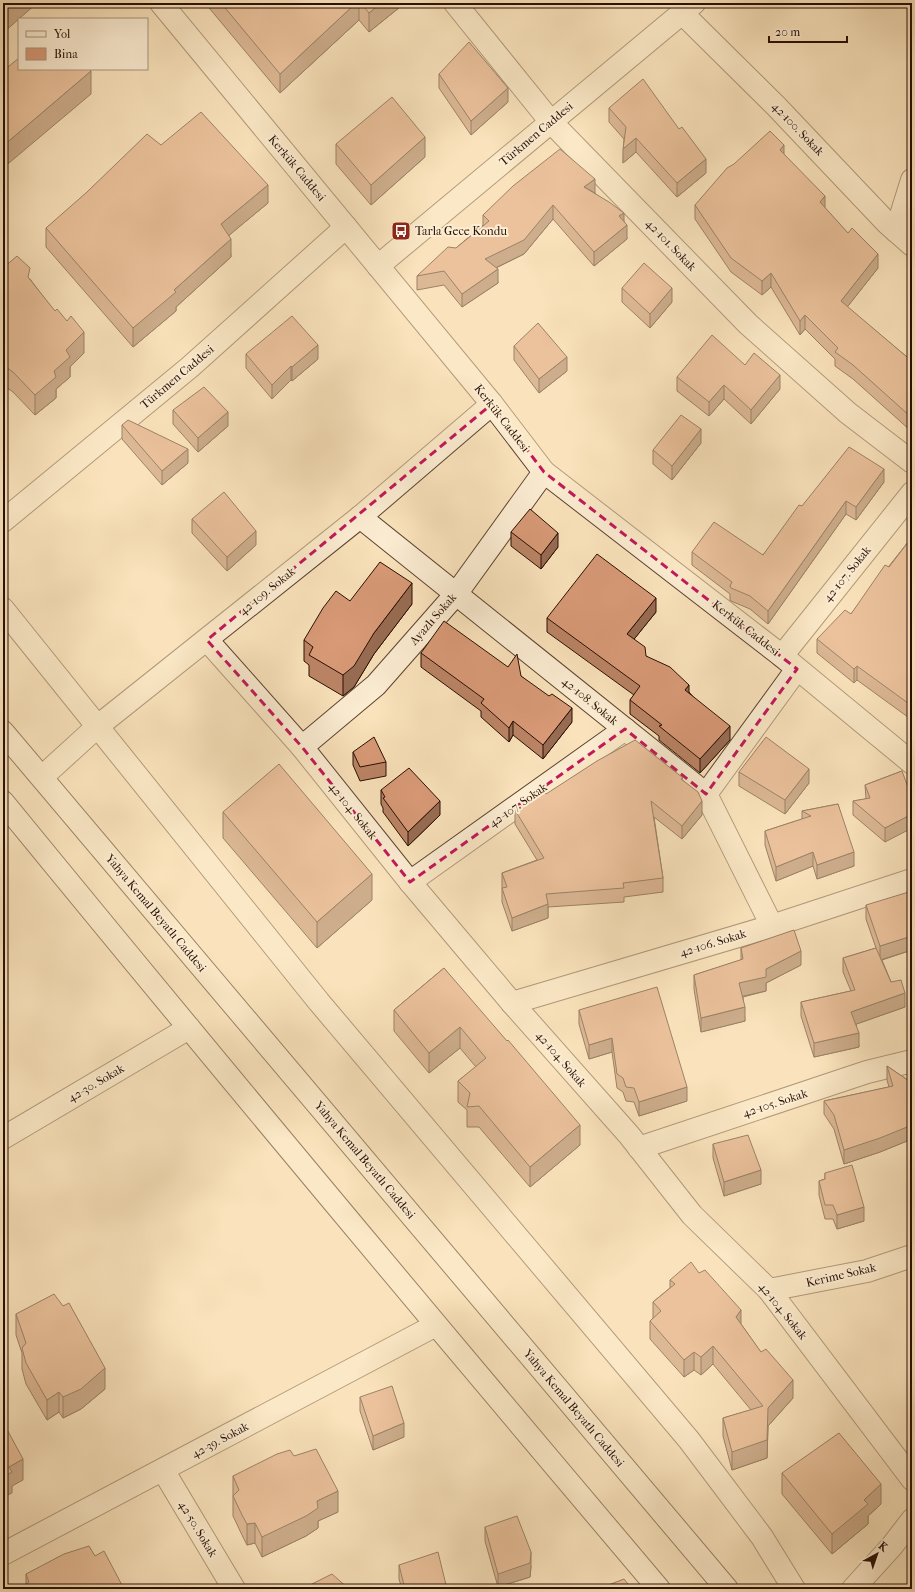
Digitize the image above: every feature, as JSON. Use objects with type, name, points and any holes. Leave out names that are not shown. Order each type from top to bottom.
[{"type":"street","name":"Kerkük Caddesi","points":[[161,3],[492,404],[544,472],[790,662],[912,763]]},
{"type":"street","name":"42-101. Sokak","points":[[455,3],[551,122],[748,324],[848,413],[912,462]]},
{"type":"street","name":"Türkmen Caddesi","points":[[378,266],[688,8]]},
{"type":"street","name":"42-100. Sokak","points":[[688,8],[776,106],[896,231],[912,245]]},
{"type":"street","points":[[896,231],[912,180]]},
{"type":"street","name":"Türkmen Caddesi","points":[[3,521],[190,367],[346,227]]},
{"type":"street","name":"42-109. Sokak","points":[[42,778],[98,726],[360,517],[492,404]]},
{"type":"street","name":"Ayazlı Sokak","points":[[302,747],[376,685],[456,594],[544,472]]},
{"type":"street","name":"42-107. Sokak","points":[[706,794],[790,662],[912,493]]},
{"type":"street","name":"42-108. Sokak","points":[[360,517],[706,794],[772,926]]},
{"type":"street","points":[[3,609],[319,1002],[689,1440],[762,1537],[794,1589]]},
{"type":"street","name":"42-104. Sokak","points":[[207,640],[302,747],[410,882],[512,1003],[639,1148],[692,1215],[769,1290],[912,1479]]},
{"type":"street","name":"42-107. Sokak","points":[[410,882],[625,729]]},
{"type":"street","name":"Yahya Kemal Beyatlı Caddesi","points":[[3,732],[727,1589]]},
{"type":"street","points":[[3,802],[436,1326],[659,1589]]},
{"type":"street","name":"42-106. Sokak","points":[[512,1003],[772,926],[912,880]]},
{"type":"street","name":"42-30. Sokak","points":[[3,1138],[189,1028]]},
{"type":"street","name":"42-105. Sokak","points":[[639,1148],[867,1072],[912,1061]]},
{"type":"street","name":"Kerime Sokak","points":[[769,1290],[867,1271],[912,1256]]},
{"type":"street","name":"42-39. Sokak","points":[[3,1554],[436,1326]]},
{"type":"street","name":"42-50. Sokak","points":[[163,1470],[234,1589]]},
{"type":"street","points":[[852,1589],[892,1546],[912,1520]]},
{"type":"highlighted area","points":[[492,404],[544,472],[797,669],[706,794],[625,729],[410,882],[302,747],[207,640]]},
{"type":"building","points":[[3,3],[11,3],[3,10]]},
{"type":"building","points":[[221,3],[356,3],[280,74]]},
{"type":"building","points":[[361,3],[381,3],[369,13]]},
{"type":"building","points":[[469,42],[508,88],[471,121],[439,74]]},
{"type":"building","points":[[18,59],[18,70],[91,71],[3,146],[3,71]]},
{"type":"building","points":[[643,79],[679,129],[682,127],[706,159],[677,183],[636,138],[623,149],[626,127],[609,108]]},
{"type":"building","points":[[392,97],[425,137],[371,185],[336,144]]},
{"type":"building","points":[[201,112],[268,185],[221,224],[231,239],[174,290],[176,292],[133,328],[46,228],[87,192],[147,134],[161,145]]},
{"type":"building","points":[[770,131],[784,145],[780,150],[825,196],[820,202],[848,233],[852,228],[878,254],[841,301],[907,357],[912,352],[911,417],[853,365],[835,352],[838,348],[805,315],[800,321],[771,273],[762,281],[731,258],[695,205],[727,168],[734,164]]},
{"type":"building","points":[[560,149],[595,179],[584,187],[624,213],[619,216],[627,225],[594,252],[553,205],[524,240],[485,259],[498,269],[462,294],[444,271],[417,276],[448,247],[456,248],[489,221],[483,215],[513,186]]},
{"type":"building","points":[[17,256],[30,268],[28,277],[55,311],[57,309],[67,321],[71,316],[84,332],[66,350],[70,357],[54,371],[56,377],[35,395],[13,372],[3,365],[3,268]]},
{"type":"building","points":[[644,263],[672,288],[650,314],[622,288]]},
{"type":"building","points":[[292,316],[318,345],[292,367],[291,366],[272,385],[246,354]]},
{"type":"building","points":[[538,323],[567,357],[539,379],[514,346]]},
{"type":"building","points":[[712,335],[745,365],[754,353],[780,375],[751,410],[724,385],[709,402],[677,377]]},
{"type":"building","points":[[204,387],[228,412],[198,438],[173,410]]},
{"type":"building","points":[[681,415],[701,429],[672,466],[653,450]]},
{"type":"building","points":[[128,420],[188,449],[162,471],[122,425]]},
{"type":"building","points":[[849,447],[884,469],[856,507],[846,501],[768,611],[750,596],[731,588],[730,586],[732,582],[692,552],[714,522],[763,555],[799,505],[802,506]]},
{"type":"building","points":[[224,492],[256,531],[227,557],[192,519]]},
{"type":"building","points":[[530,509],[558,533],[541,555],[511,532]]},
{"type":"building","points":[[912,537],[912,609],[910,612],[912,613],[912,706],[857,666],[854,669],[817,639],[845,610],[851,614],[885,565],[889,567]]},
{"type":"building","points":[[597,554],[656,598],[627,634],[645,647],[646,656],[670,667],[689,685],[685,690],[730,726],[700,759],[659,726],[662,725],[630,700],[640,686],[547,618]]},
{"type":"building","points":[[380,562],[412,583],[374,633],[354,666],[343,675],[309,655],[313,647],[304,640],[323,608],[336,591],[350,601]]},
{"type":"building","points":[[444,621],[508,667],[517,654],[521,676],[549,696],[552,694],[572,708],[543,745],[513,721],[509,728],[481,703],[484,699],[421,653]]},
{"type":"building","points":[[374,737],[386,762],[360,767],[353,752]]},
{"type":"building","points":[[766,737],[809,769],[785,800],[739,772]]},
{"type":"building","points":[[635,740],[683,778],[681,779],[698,792],[702,801],[682,826],[651,801],[663,878],[623,883],[624,888],[546,894],[548,904],[512,918],[502,888],[507,887],[502,873],[544,858],[515,810],[544,791],[546,794],[597,761]]},
{"type":"building","points":[[279,764],[372,874],[317,922],[223,812]]},
{"type":"building","points":[[409,768],[440,801],[408,832],[383,798],[385,797],[381,790]]},
{"type":"building","points":[[902,771],[912,798],[912,814],[885,828],[853,801],[870,798],[865,785]]},
{"type":"building","points":[[838,804],[854,852],[817,865],[813,852],[776,867],[765,831],[811,816],[802,811]]},
{"type":"building","points":[[912,891],[912,936],[880,946],[866,905]]},
{"type":"building","points":[[794,930],[801,951],[766,969],[766,977],[739,983],[745,1007],[701,1018],[694,975],[743,959],[741,948]]},
{"type":"building","points":[[876,948],[891,982],[901,980],[905,993],[851,1012],[859,1033],[814,1043],[801,1002],[855,990],[843,958]]},
{"type":"building","points":[[444,968],[507,1041],[508,1040],[580,1125],[530,1167],[479,1106],[467,1107],[470,1093],[458,1081],[486,1058],[460,1027],[429,1053],[394,1010]]},
{"type":"building","points":[[657,987],[687,1087],[639,1102],[634,1088],[626,1087],[623,1078],[617,1074],[612,1038],[589,1045],[579,1010]]},
{"type":"building","points":[[887,1066],[909,1081],[912,1080],[912,1125],[844,1150],[834,1115],[824,1101],[893,1086]]},
{"type":"building","points":[[748,1135],[761,1170],[724,1182],[713,1144]]},
{"type":"building","points":[[852,1165],[864,1207],[837,1215],[833,1205],[825,1205],[819,1181],[825,1179],[825,1173]]},
{"type":"building","points":[[691,1262],[699,1273],[705,1270],[741,1310],[736,1317],[761,1352],[766,1349],[793,1380],[768,1408],[767,1440],[732,1452],[723,1418],[763,1406],[713,1346],[701,1357],[694,1352],[684,1360],[650,1321],[661,1311],[653,1302],[675,1284],[670,1280]]},
{"type":"building","points":[[54,1294],[63,1306],[69,1303],[105,1368],[81,1389],[63,1397],[59,1392],[47,1400],[26,1363],[22,1348],[26,1343],[16,1314]]},
{"type":"building","points":[[392,1386],[404,1423],[373,1436],[360,1397]]},
{"type":"building","points":[[3,1422],[23,1459],[9,1467],[12,1472],[3,1477]]},
{"type":"building","points":[[839,1433],[881,1484],[864,1500],[868,1504],[832,1534],[782,1473]]},
{"type":"building","points":[[316,1449],[338,1491],[317,1501],[318,1508],[306,1516],[262,1537],[255,1523],[247,1524],[242,1515],[233,1496],[239,1490],[233,1476],[277,1454],[290,1450],[294,1456]]},
{"type":"building","points":[[517,1516],[531,1552],[530,1563],[498,1574],[485,1527]]},
{"type":"building","points":[[89,1546],[95,1556],[104,1551],[124,1589],[24,1589],[23,1587],[29,1582],[26,1574],[64,1554]]},
{"type":"building","points":[[438,1552],[447,1589],[405,1589],[399,1565]]},
{"type":"building","points":[[332,1574],[349,1589],[302,1589]]},
{"type":"building","points":[[624,1579],[632,1589],[598,1589]]},
{"type":"place","name":"Tarla Gece Kondu","points":[[401,231]]}]
